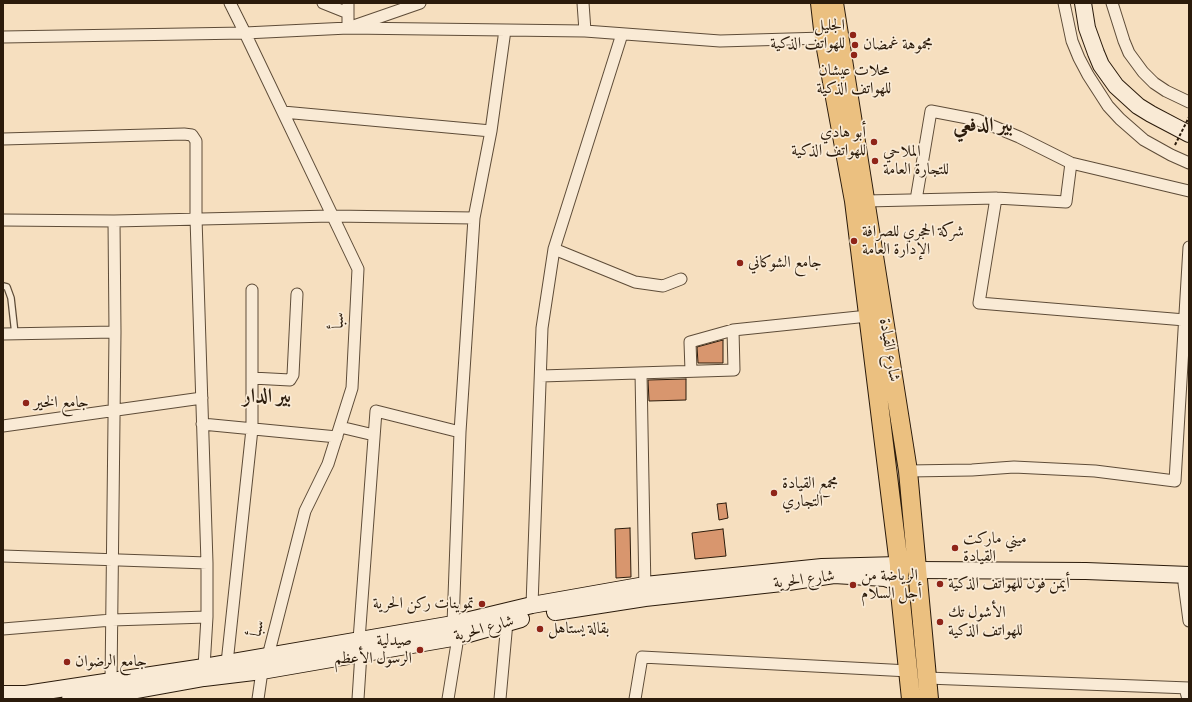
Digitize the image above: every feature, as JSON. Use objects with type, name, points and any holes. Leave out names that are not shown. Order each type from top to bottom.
[{"type":"main road","name":"شارع القيادة","points":[[820,3],[824,38],[854,201],[899,565],[899,583],[911,699]]},
{"type":"main road","name":"شارع القيادة","points":[[834,3],[908,471],[929,699]]},
{"type":"street","name":"سبأ","points":[[230,3],[358,269],[352,388],[328,464],[305,511],[268,656]]},
{"type":"street","points":[[323,3],[348,8],[348,28]]},
{"type":"street","points":[[348,28],[417,3]]},
{"type":"street","points":[[583,3],[585,31]]},
{"type":"street","points":[[1064,3],[1072,41],[1079,58],[1108,106],[1120,119],[1144,140],[1171,156],[1189,163]]},
{"type":"street","points":[[1083,3],[1087,28],[1096,53],[1101,65],[1116,86],[1138,106],[1150,114],[1189,134]]},
{"type":"street","points":[[1112,3],[1124,41],[1143,72],[1154,83],[1166,91],[1189,102]]},
{"type":"street","points":[[3,37],[245,33],[348,28],[585,31],[720,41],[824,38]]},
{"type":"street","points":[[448,699],[456,630],[460,432],[474,218],[491,131],[505,30]]},
{"type":"street","points":[[532,605],[542,328],[554,249],[622,34]]},
{"type":"street","points":[[916,200],[931,111],[978,120],[1018,137],[1071,163],[1189,191]]},
{"type":"street","points":[[283,112],[491,131]]},
{"type":"street","points":[[3,139],[184,134],[192,135],[196,141],[196,218],[207,563],[207,617],[204,667]]},
{"type":"street","points":[[866,201],[996,198],[1066,202],[1071,163]]},
{"type":"street","points":[[996,198],[979,303],[1185,320]]},
{"type":"street","points":[[3,220],[114,221],[332,216],[474,218]]},
{"type":"street","points":[[111,682],[115,332],[114,221]]},
{"type":"street","points":[[908,471],[972,470],[1014,467],[1095,471],[1175,482],[1184,413],[1185,320],[1189,248]]},
{"type":"street","points":[[554,249],[635,282],[663,286],[680,278]]},
{"type":"street","points":[[228,663],[252,429],[252,290]]},
{"type":"street","points":[[252,378],[290,380],[292,375],[297,294]]},
{"type":"street","points":[[691,371],[690,342],[733,330],[868,316]]},
{"type":"street","points":[[541,376],[734,370],[733,330]]},
{"type":"street","points":[[3,334],[115,332]]},
{"type":"street","points":[[641,373],[645,591]]},
{"type":"street","points":[[3,426],[202,398]]},
{"type":"street","points":[[358,699],[360,647],[376,411],[460,432]]},
{"type":"street","points":[[202,424],[252,429],[338,432],[374,435]]},
{"type":"street","points":[[3,556],[207,563]]},
{"type":"street","points":[[456,630],[532,605],[822,567],[899,565]]},
{"type":"street","points":[[917,574],[1187,580],[1189,621]]},
{"type":"street","name":"شارع الحرية","points":[[70,699],[204,678],[262,672],[360,647],[508,622],[645,591],[782,583],[834,576],[885,578],[899,583]]},
{"type":"street","points":[[3,628],[112,620],[207,617]]},
{"type":"street","points":[[500,699],[508,622]]},
{"type":"street","points":[[3,694],[26,694],[111,682],[268,656],[360,647]]},
{"type":"street","points":[[635,699],[642,658],[909,671]]},
{"type":"street","points":[[258,699],[262,672]]},
{"type":"street","points":[[927,678],[1187,688],[1188,699]]},
{"type":"lane","points":[[3,286],[7,287],[11,298],[15,334]]},
{"type":"path","points":[[1175,145],[1189,117]]},
{"type":"building","points":[[723,340],[723,363],[698,363],[697,347]]},
{"type":"building","points":[[686,379],[686,400],[649,401],[648,380]]},
{"type":"building","points":[[726,503],[728,518],[719,520],[717,504]]},
{"type":"building","points":[[630,528],[631,577],[616,578],[615,529]]},
{"type":"building","points":[[723,529],[726,556],[695,559],[692,533]]},
{"type":"place","name":"الجليل للهواتف الذكية","points":[[853,35]]},
{"type":"place","name":"مجموهة غمضان","points":[[855,45]]},
{"type":"place","name":"محلات عيشان للهواتف الذكية","points":[[854,55]]},
{"type":"place","name":"أبو هادي للهواتف الذكية","points":[[874,142]]},
{"type":"place","name":"الملاحي للتجارة العامة","points":[[875,161]]},
{"type":"place","name":"شركة الحجري للصرافة الإدارة العامة","points":[[854,241]]},
{"type":"place","name":"جامع الشوكاني","points":[[740,263]]},
{"type":"place","name":"جامع الخير","points":[[26,403]]},
{"type":"place","name":"مجمع القيادة التجاري","points":[[774,493]]},
{"type":"place","name":"ميني ماركت القيادة","points":[[955,548]]},
{"type":"place","name":"أيمن فون للهواتف الذكية","points":[[940,584]]},
{"type":"place","name":"الرياضة من أجل السلام","points":[[853,585]]},
{"type":"place","name":"تموينات ركن الحرية","points":[[482,604]]},
{"type":"place","name":"الأشول تك للهواتف الذكية","points":[[940,622]]},
{"type":"place","name":"بقالة يستاهل","points":[[540,629]]},
{"type":"place","name":"صيدلية الرسول الأعظم","points":[[420,650]]},
{"type":"place","name":"جامع الرضوان","points":[[67,662]]},
{"type":"district","name":"بير الدفعي","points":[[983,126]]},
{"type":"district","name":"بير الدار","points":[[267,397]]}]
